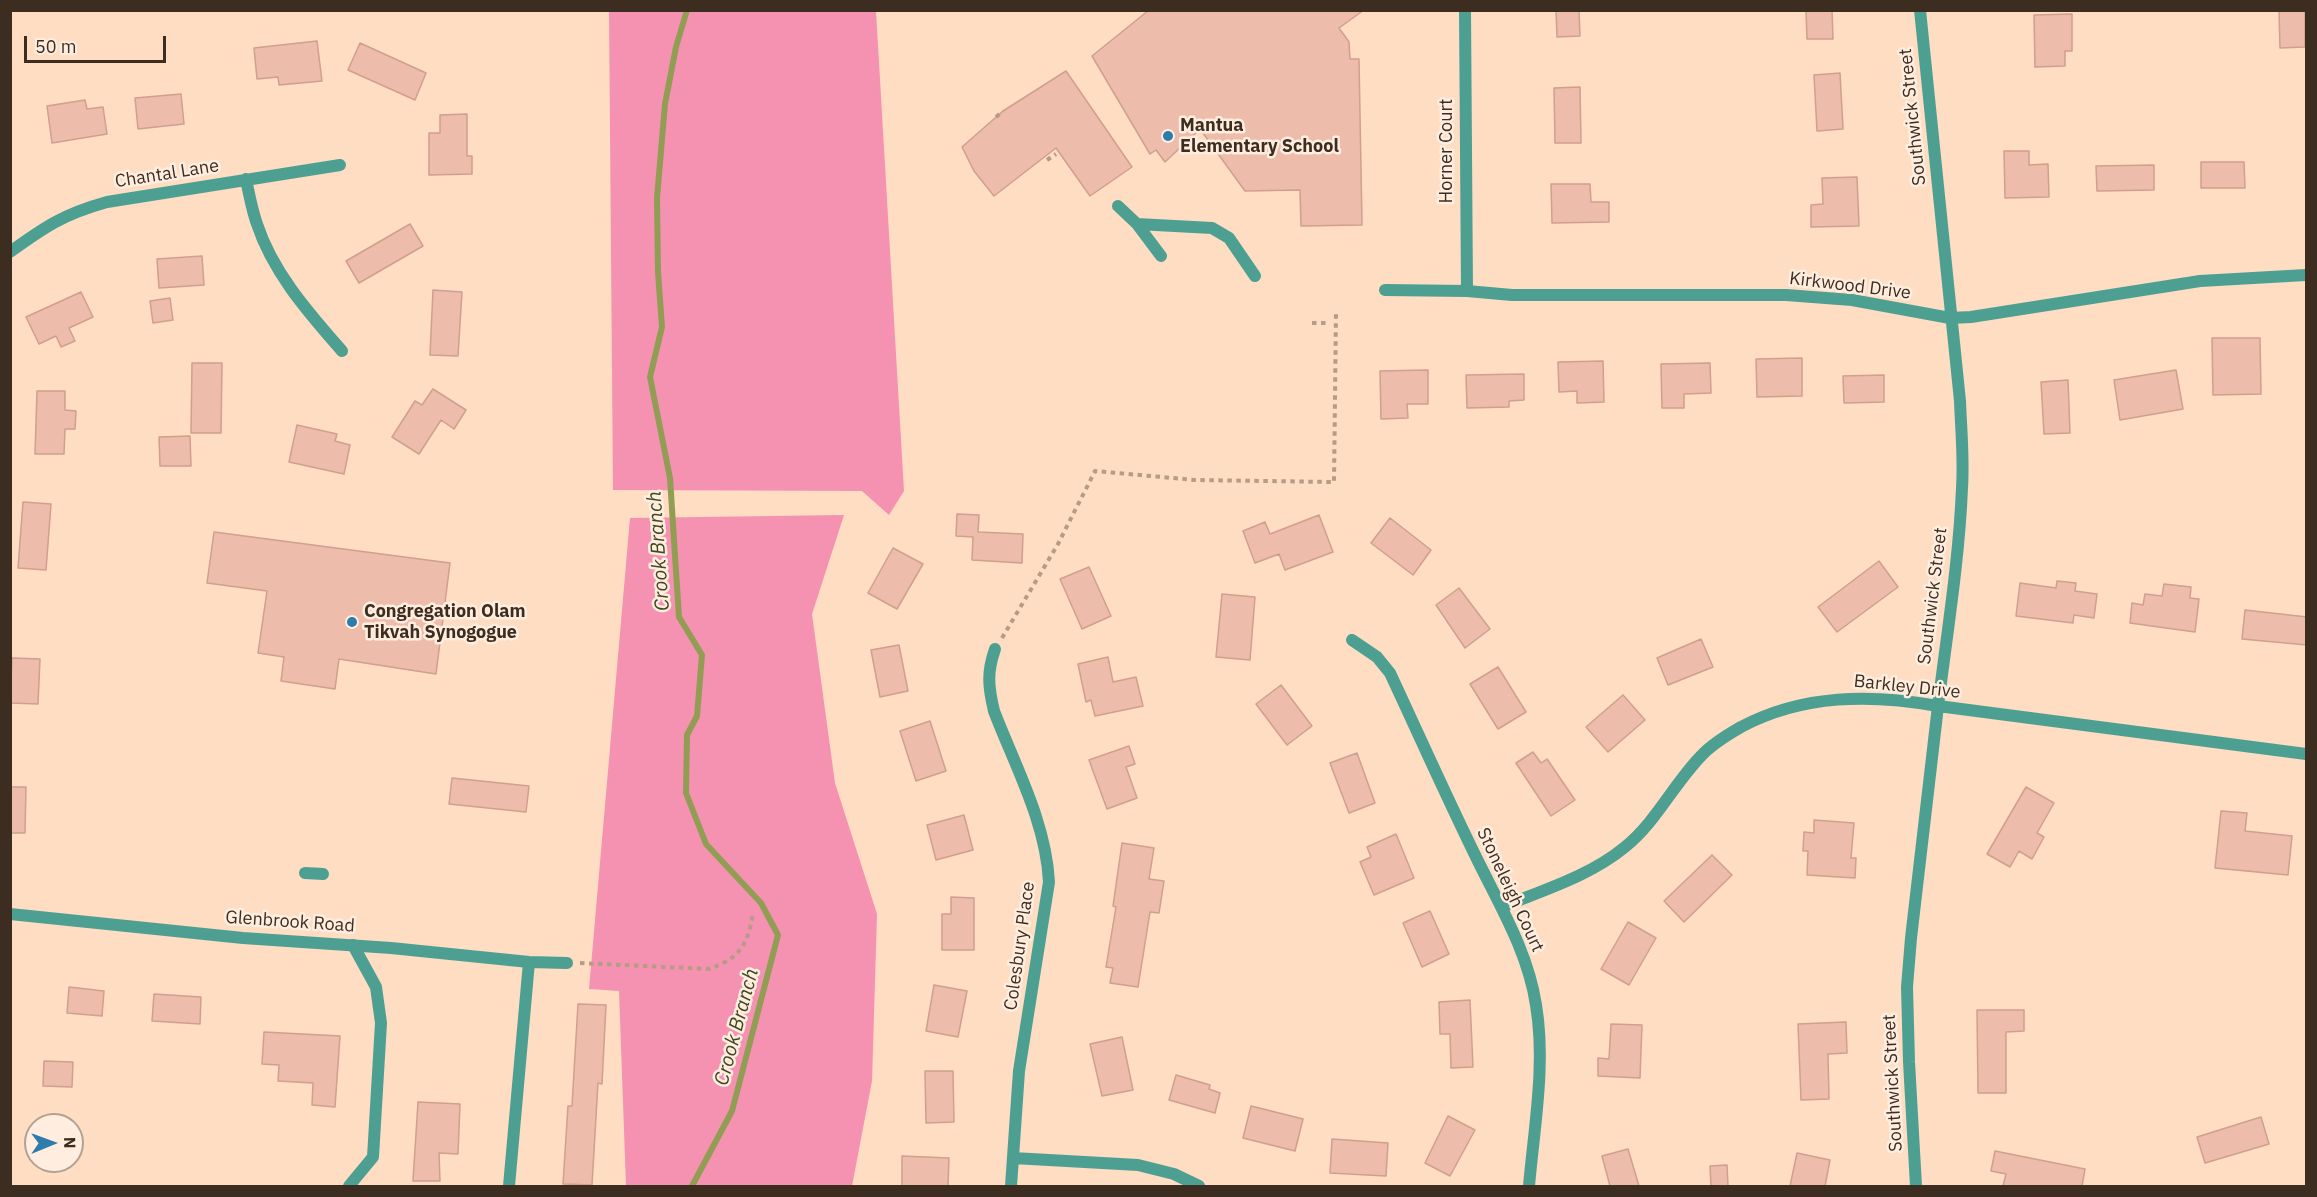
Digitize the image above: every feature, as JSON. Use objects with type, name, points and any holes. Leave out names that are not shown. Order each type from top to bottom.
[{"type":"street","name":"Horner Court","points":[[1465,10],[1467,291]]},
{"type":"street","name":"Southwick Street","points":[[1916,1186],[1909,1062],[1908,987],[1911,938],[1957,550],[1962,486],[1960,400],[1920,10]]},
{"type":"street","name":"Chantal Lane","points":[[10,252],[47,225],[77,210],[107,202],[340,165]]},
{"type":"street","points":[[246,179],[257,224],[266,246],[290,288],[342,351]]},
{"type":"street","points":[[1118,206],[1137,224],[1161,256]]},
{"type":"street","points":[[1137,224],[1212,228],[1229,238],[1256,276]]},
{"type":"street","name":"Kirkwood Drive","points":[[1384,290],[1467,291],[1512,295],[1786,295],[1852,300],[1950,318],[1971,317],[2200,281],[2307,275]]},
{"type":"street","name":"Stoneleigh Court","points":[[1352,640],[1377,657],[1390,673],[1515,935],[1531,980],[1539,1029],[1538,1081],[1530,1186]]},
{"type":"street","name":"Colesbury Place","points":[[995,648],[988,670],[990,696],[1041,829],[1048,858],[1049,882],[1019,1071],[1011,1186]]},
{"type":"street","name":"Barkley Drive","points":[[1502,908],[1573,878],[1622,849],[1651,822],[1702,754],[1725,736],[1748,724],[1792,708],[1841,698],[1868,698],[1938,706],[2307,754]]},
{"type":"street","points":[[304,873],[323,874]]},
{"type":"street","name":"Glenbrook Road","points":[[10,914],[243,938],[353,945],[529,962],[567,963]]},
{"type":"street","points":[[347,1186],[372,1157],[381,1023],[376,987],[353,945]]},
{"type":"street","points":[[509,1186],[529,962]]},
{"type":"street","points":[[1013,1158],[1138,1165],[1174,1174],[1199,1186]]},
{"type":"path","points":[[996,117],[1003,111]]},
{"type":"path","points":[[1047,160],[1056,154]]},
{"type":"path","points":[[995,648],[1058,544],[1095,471],[1195,480],[1334,482],[1336,312]]},
{"type":"path","points":[[1312,323],[1328,323]]},
{"type":"path","points":[[567,963],[709,969],[727,962],[739,951],[749,935],[753,914]]},
{"type":"shaded area","points":[[609,11],[876,11],[904,491],[889,515],[862,491],[613,490]]},
{"type":"shaded area","points":[[844,515],[812,614],[835,783],[877,914],[872,1081],[852,1186],[626,1186],[619,991],[589,989],[630,518]]},
{"type":"building","points":[[1149,10],[1364,10],[1339,28],[1349,42],[1350,59],[1359,59],[1362,225],[1301,226],[1300,190],[1245,191],[1200,129],[1165,162],[1156,150],[1150,154],[1092,56]]},
{"type":"building","points":[[1556,10],[1579,10],[1580,36],[1557,37]]},
{"type":"building","points":[[1806,10],[1832,10],[1833,39],[1807,39]]},
{"type":"building","points":[[2279,10],[2305,10],[2305,47],[2280,48]]},
{"type":"building","points":[[2072,14],[2072,51],[2065,51],[2065,66],[2035,67],[2034,15]]},
{"type":"building","points":[[317,41],[322,81],[279,85],[278,77],[257,79],[254,48]]},
{"type":"building","points":[[360,43],[426,73],[415,100],[348,70]]},
{"type":"building","points":[[1066,71],[1132,167],[1090,196],[1056,148],[994,196],[974,171],[962,147],[1003,111]]},
{"type":"building","points":[[1840,73],[1843,129],[1817,131],[1814,75]]},
{"type":"building","points":[[1580,87],[1581,143],[1555,143],[1554,88]]},
{"type":"building","points":[[181,94],[184,124],[138,129],[135,98]]},
{"type":"building","points":[[85,100],[87,109],[103,107],[107,134],[52,143],[47,106]]},
{"type":"building","points":[[467,114],[467,156],[472,156],[472,174],[429,175],[429,133],[440,133],[440,115]]},
{"type":"building","points":[[2004,151],[2029,151],[2029,165],[2048,164],[2049,197],[2005,198]]},
{"type":"building","points":[[2201,162],[2244,162],[2245,188],[2201,188]]},
{"type":"building","points":[[2154,165],[2154,190],[2097,191],[2096,166]]},
{"type":"building","points":[[1857,177],[1859,226],[1811,227],[1811,205],[1823,204],[1822,178]]},
{"type":"building","points":[[1551,184],[1590,184],[1591,202],[1609,202],[1609,222],[1552,223]]},
{"type":"building","points":[[410,224],[423,246],[359,283],[346,261]]},
{"type":"building","points":[[202,256],[204,285],[159,288],[157,259]]},
{"type":"building","points":[[433,290],[462,292],[458,356],[430,355]]},
{"type":"building","points":[[81,292],[93,317],[69,328],[75,341],[61,347],[56,336],[39,344],[26,317]]},
{"type":"building","points":[[170,298],[173,320],[153,323],[150,301]]},
{"type":"building","points":[[2212,338],[2260,338],[2261,394],[2213,395]]},
{"type":"building","points":[[1802,358],[1802,396],[1757,397],[1756,359]]},
{"type":"building","points":[[1603,361],[1604,402],[1577,403],[1577,391],[1559,392],[1558,362]]},
{"type":"building","points":[[192,363],[222,363],[221,433],[191,433]]},
{"type":"building","points":[[1710,363],[1711,393],[1684,394],[1684,408],[1662,408],[1661,364]]},
{"type":"building","points":[[1428,370],[1428,404],[1407,404],[1408,418],[1381,419],[1380,371]]},
{"type":"building","points":[[2176,370],[2183,409],[2120,420],[2114,380]]},
{"type":"building","points":[[1524,374],[1524,400],[1509,401],[1509,407],[1467,408],[1466,375]]},
{"type":"building","points":[[1884,375],[1884,402],[1844,403],[1843,376]]},
{"type":"building","points":[[2068,380],[2070,433],[2044,434],[2041,382]]},
{"type":"building","points":[[433,389],[466,410],[454,429],[441,420],[419,454],[392,437],[415,401],[422,405]]},
{"type":"building","points":[[37,391],[65,391],[65,410],[76,411],[75,429],[65,429],[64,454],[35,454]]},
{"type":"building","points":[[297,425],[337,434],[335,441],[350,445],[344,474],[289,462]]},
{"type":"building","points":[[190,436],[191,466],[160,466],[159,437]]},
{"type":"building","points":[[23,502],[51,504],[46,570],[18,568]]},
{"type":"building","points":[[957,514],[979,515],[978,532],[1023,534],[1022,563],[972,560],[973,537],[956,536]]},
{"type":"building","points":[[1319,515],[1333,552],[1285,570],[1279,554],[1255,563],[1243,531],[1265,522],[1270,534]]},
{"type":"building","points":[[1390,518],[1431,550],[1413,575],[1371,543]]},
{"type":"building","name":"Congregation Olam Tikvah Synogogue","points":[[214,532],[450,563],[436,674],[339,659],[335,689],[281,681],[284,657],[258,653],[267,591],[207,583]]},
{"type":"building","points":[[893,548],[923,564],[897,609],[868,593]]},
{"type":"building","points":[[1879,561],[1898,587],[1837,632],[1818,607]]},
{"type":"building","points":[[1089,567],[1111,616],[1082,629],[1060,579]]},
{"type":"building","points":[[2057,581],[2076,583],[2075,591],[2097,594],[2094,618],[2074,615],[2073,623],[2016,616],[2020,583],[2056,588]]},
{"type":"building","points":[[2164,584],[2191,587],[2190,598],[2199,599],[2195,632],[2130,623],[2132,603],[2143,605],[2145,594],[2162,596]]},
{"type":"building","points":[[1459,588],[1490,629],[1465,648],[1436,605]]},
{"type":"building","points":[[1222,594],[1255,597],[1250,660],[1216,657]]},
{"type":"building","points":[[2245,610],[2307,617],[2307,645],[2242,639]]},
{"type":"building","points":[[1701,639],[1713,667],[1668,685],[1657,658]]},
{"type":"building","points":[[899,645],[908,691],[880,697],[871,650]]},
{"type":"building","points":[[1108,657],[1113,682],[1136,677],[1143,706],[1095,716],[1091,700],[1086,702],[1078,664]]},
{"type":"building","points":[[12,658],[40,659],[38,704],[10,703]]},
{"type":"building","points":[[1498,667],[1526,712],[1498,729],[1470,684]]},
{"type":"building","points":[[1281,685],[1312,726],[1287,745],[1256,704]]},
{"type":"building","points":[[1623,695],[1645,720],[1608,752],[1586,727]]},
{"type":"building","points":[[930,721],[946,771],[916,781],[900,731]]},
{"type":"building","points":[[1129,746],[1135,764],[1126,767],[1137,798],[1107,809],[1089,760]]},
{"type":"building","points":[[1533,752],[1541,763],[1547,759],[1575,800],[1551,816],[1516,763]]},
{"type":"building","points":[[1357,753],[1375,803],[1349,813],[1330,763]]},
{"type":"building","points":[[452,778],[529,786],[526,812],[449,804]]},
{"type":"building","points":[[10,787],[26,787],[25,833],[10,833]]},
{"type":"building","points":[[2026,787],[2054,803],[2037,833],[2044,837],[2032,859],[2019,851],[2010,867],[1987,854]]},
{"type":"building","points":[[2221,811],[2247,813],[2245,831],[2292,836],[2288,875],[2215,868]]},
{"type":"building","points":[[964,815],[973,850],[936,860],[927,825]]},
{"type":"building","points":[[1814,820],[1854,823],[1851,858],[1856,858],[1855,878],[1807,875],[1808,851],[1803,851],[1804,832],[1814,833]]},
{"type":"building","points":[[1396,834],[1414,878],[1374,895],[1360,862],[1371,857],[1367,847]]},
{"type":"building","points":[[1122,843],[1154,848],[1149,879],[1164,881],[1159,913],[1150,912],[1138,987],[1110,983],[1113,968],[1106,967],[1116,907],[1113,906]]},
{"type":"building","points":[[1712,855],[1732,875],[1684,922],[1664,901]]},
{"type":"building","points":[[951,897],[974,898],[974,950],[942,950],[942,914],[951,914]]},
{"type":"building","points":[[1430,911],[1449,954],[1422,967],[1403,923]]},
{"type":"building","points":[[1628,922],[1656,938],[1629,985],[1601,969]]},
{"type":"building","points":[[934,985],[967,991],[958,1037],[926,1031]]},
{"type":"building","points":[[69,987],[104,991],[102,1016],[67,1013]]},
{"type":"building","points":[[154,994],[201,997],[200,1024],[152,1021]]},
{"type":"building","points":[[1470,1000],[1473,1067],[1451,1068],[1450,1034],[1440,1034],[1439,1002]]},
{"type":"building","points":[[578,1004],[606,1005],[602,1084],[598,1083],[592,1185],[563,1184],[568,1106],[572,1106]]},
{"type":"building","points":[[1977,1010],[2024,1010],[2024,1031],[2006,1032],[2006,1093],[1978,1093]]},
{"type":"building","points":[[1846,1022],[1847,1053],[1828,1054],[1829,1099],[1801,1100],[1798,1024]]},
{"type":"building","points":[[1611,1024],[1642,1025],[1640,1078],[1598,1076],[1598,1058],[1609,1059]]},
{"type":"building","points":[[264,1032],[340,1036],[335,1107],[312,1105],[313,1083],[278,1081],[279,1065],[262,1064]]},
{"type":"building","points":[[1122,1037],[1133,1090],[1102,1096],[1090,1044]]},
{"type":"building","points":[[44,1061],[73,1062],[72,1087],[43,1086]]},
{"type":"building","points":[[925,1071],[953,1071],[954,1122],[926,1123]]},
{"type":"building","points":[[1176,1075],[1210,1085],[1209,1089],[1220,1093],[1215,1113],[1169,1100]]},
{"type":"building","points":[[418,1102],[460,1104],[458,1154],[439,1153],[440,1181],[413,1181]]},
{"type":"building","points":[[1251,1106],[1303,1119],[1295,1151],[1243,1138]]},
{"type":"building","points":[[1448,1116],[1475,1130],[1450,1176],[1425,1163]]},
{"type":"building","points":[[2261,1117],[2269,1144],[2205,1163],[2197,1137]]},
{"type":"building","points":[[1332,1139],[1388,1143],[1386,1176],[1330,1173]]},
{"type":"building","points":[[1628,1149],[1639,1186],[1610,1186],[1602,1156]]},
{"type":"building","points":[[1995,1151],[2085,1169],[2082,1186],[2003,1186],[2006,1174],[1991,1171]]},
{"type":"building","points":[[1797,1153],[1830,1160],[1825,1186],[1790,1186]]},
{"type":"building","points":[[902,1156],[949,1158],[948,1186],[902,1186]]},
{"type":"building","points":[[1727,1165],[1728,1186],[1711,1186],[1710,1166]]},
{"type":"waterway","name":"Crook Branch","points":[[687,10],[676,47],[665,104],[657,198],[658,272],[662,327],[650,377],[670,478],[679,617],[702,655],[697,716],[687,735],[686,793],[706,844],[761,903],[778,935],[732,1111],[692,1186]]},
{"type":"place","name":"Mantua Elementary School","points":[[1168,136]]},
{"type":"place","name":"Congregation Olam Tikvah Synogogue","points":[[352,622]]}]
